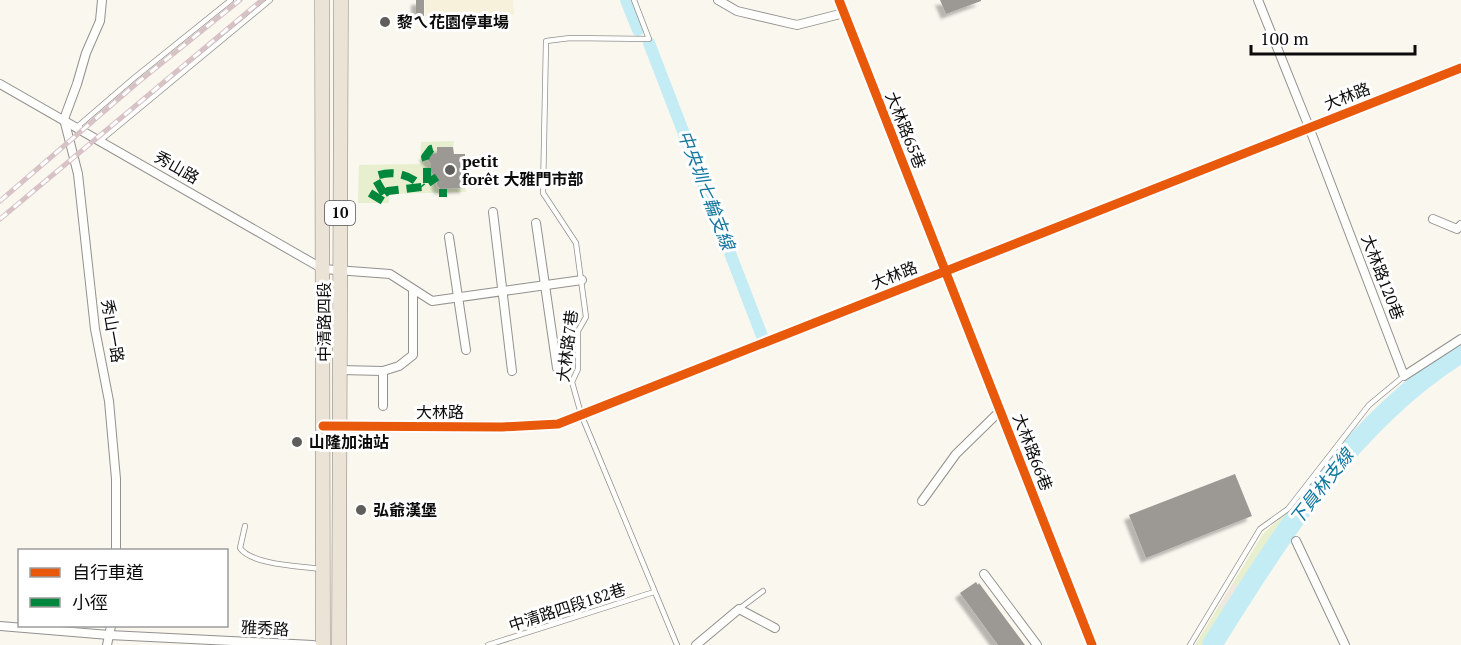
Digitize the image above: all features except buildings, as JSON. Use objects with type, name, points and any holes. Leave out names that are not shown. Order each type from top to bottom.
[{"type":"main road","name":"中清路四段","points":[[322,0],[323,645]]},
{"type":"main road","name":"中清路四段","points":[[339,645],[341,0]]},
{"type":"street","points":[[63,119],[100,21],[102,0]]},
{"type":"street","points":[[718,0],[737,11],[797,25],[844,13]]},
{"type":"street","name":"大林路65巷","points":[[839,0],[946,270]]},
{"type":"street","name":"大林路120巷","points":[[1258,0],[1404,376]]},
{"type":"street","name":"大林路","points":[[323,426],[502,427],[558,424],[1461,68]]},
{"type":"street","name":"秀山路","points":[[0,84],[323,269],[390,274],[432,301],[582,280]]},
{"type":"street","name":"秀山一路","points":[[63,119],[78,174],[95,329],[109,401],[117,479],[116,549]]},
{"type":"street","points":[[493,212],[512,371]]},
{"type":"street","points":[[1433,219],[1457,229],[1461,225]]},
{"type":"street","points":[[536,223],[557,369]]},
{"type":"street","points":[[449,237],[465,350]]},
{"type":"street","name":"大林路66巷","points":[[946,270],[1092,645]]},
{"type":"street","points":[[340,370],[383,371],[399,366],[413,355],[413,290]]},
{"type":"street","points":[[1404,376],[1461,339]]},
{"type":"street","points":[[382,406],[383,371]]},
{"type":"street","name":"大林路66巷","points":[[922,501],[956,454],[1000,411]]},
{"type":"street","points":[[1296,541],[1345,645]]},
{"type":"street","points":[[984,574],[1037,645]]},
{"type":"street","points":[[696,645],[739,609],[775,628]]},
{"type":"street","name":"雅秀路","points":[[0,627],[110,630],[313,645]]},
{"type":"street","points":[[107,645],[110,630]]},
{"type":"lane","points":[[77,128],[134,78],[231,0]]},
{"type":"lane","points":[[100,140],[270,0]]},
{"type":"lane","name":"大林路7巷","points":[[634,0],[649,39],[570,38],[546,41],[543,193],[576,243],[586,317],[578,331],[578,369],[572,382],[581,414],[677,645]]},
{"type":"lane","points":[[1190,645],[1260,529],[1288,509],[1369,405],[1404,376]]},
{"type":"lane","points":[[245,526],[240,548],[243,554],[262,561],[323,570]]},
{"type":"lane","points":[[739,609],[763,591]]},
{"type":"lane","name":"中清路四段182巷","points":[[488,645],[654,592]]},
{"type":"shaded area","points":[[425,0],[513,0],[514,15],[425,16]]},
{"type":"shaded area","points":[[1233,583],[1242,588],[1227,612],[1219,607]]},
{"type":"green space","points":[[454,141],[453,147],[438,147],[438,153],[428,155],[427,159],[431,162],[438,179],[439,189],[465,188],[466,192],[389,194],[389,203],[358,203],[359,165],[420,164],[421,142]]},
{"type":"green space","points":[[1291,508],[1296,509],[1207,645],[1195,645],[1263,534]]},
{"type":"waterway","points":[[626,0],[638,30]]},
{"type":"waterway","name":"中央圳七輪支線","points":[[649,43],[762,336]]},
{"type":"waterway","name":"下員林支線","points":[[1212,645],[1292,523],[1352,447],[1385,413],[1422,381],[1461,353]]},
{"type":"railway","points":[[0,201],[137,83],[240,0]]},
{"type":"railway","points":[[0,219],[262,0]]},
{"type":"marked path","points":[[427,183],[425,157],[431,149],[435,148]]},
{"type":"marked path","points":[[384,194],[376,180],[376,176],[382,174],[401,174],[422,187]]},
{"type":"marked path","points":[[370,193],[383,201],[384,194],[388,191],[422,187],[437,177]]},
{"type":"marked path","points":[[443,189],[443,197]]},
{"type":"cycle path","points":[[839,0],[1092,645]]},
{"type":"cycle path","points":[[323,426],[502,427],[558,424],[1461,68]]},
{"type":"place","name":"黎ㄟ花園停車場","points":[[385,22]]},
{"type":"place","name":"petit forêt 大雅門市部","points":[[450,170]]},
{"type":"place","name":"山隆加油站","points":[[297,442]]},
{"type":"place","name":"弘爺漢堡","points":[[361,510]]}]
